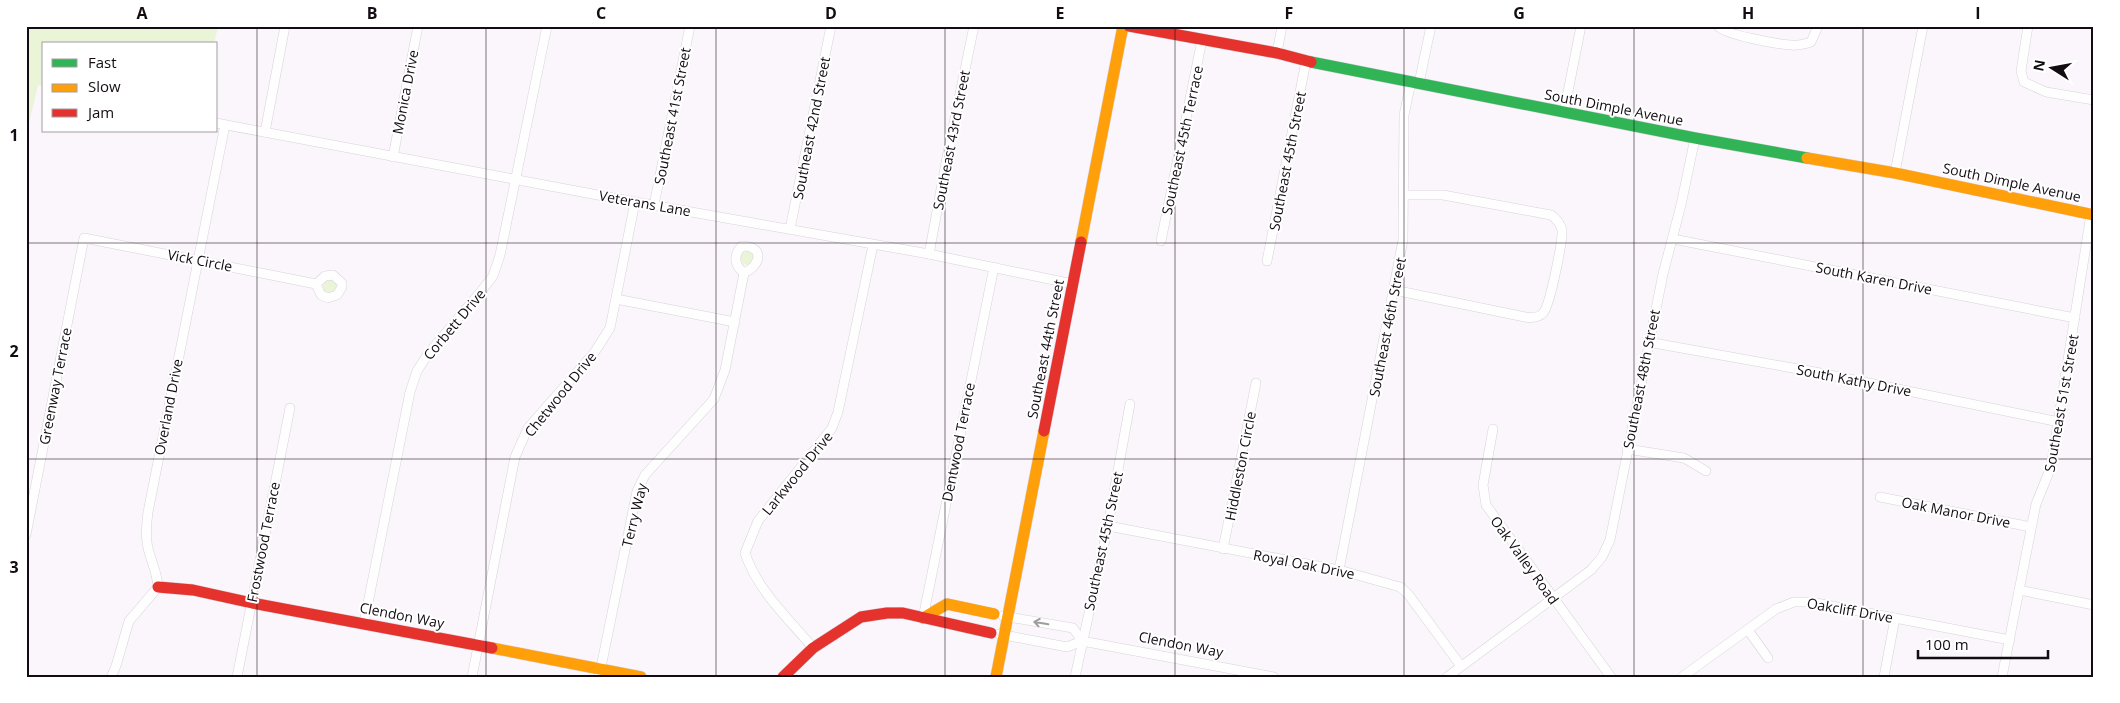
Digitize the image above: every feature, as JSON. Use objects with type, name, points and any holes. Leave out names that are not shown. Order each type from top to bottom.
[{"type":"street","points":[[265,132],[285,26]]},
{"type":"street","name":"Monica Drive","points":[[393,157],[418,26]]},
{"type":"street","name":"Corbett Drive","points":[[364,623],[410,392],[417,371],[428,354],[493,276],[500,255],[546,26]]},
{"type":"street","name":"Southeast 41st Street","points":[[654,205],[690,26]]},
{"type":"street","name":"Southeast 42nd Street","points":[[790,229],[831,26]]},
{"type":"street","name":"Southeast 43rd Street","points":[[929,254],[974,26]]},
{"type":"street","name":"Southeast 44th Street","points":[[996,677],[1123,26]]},
{"type":"street","name":"South Dimple Avenue","points":[[1129,26],[1277,53],[1306,61],[1695,138],[1895,173],[2093,214]]},
{"type":"street","points":[[1277,53],[1282,26]]},
{"type":"street","name":"Southeast 46th Street","points":[[1339,570],[1404,240],[1404,115],[1431,26]]},
{"type":"street","points":[[1564,112],[1581,26]]},
{"type":"street","points":[[1718,26],[1720,30],[1734,34],[1791,45],[1804,45],[1811,42],[1818,26]]},
{"type":"street","points":[[1895,173],[1923,26]]},
{"type":"street","points":[[2028,26],[2021,72],[2024,82],[2046,92],[2094,100]]},
{"type":"street","name":"Southeast 45th Terrace","points":[[1161,241],[1202,40]]},
{"type":"street","name":"Southeast 45th Street","points":[[1267,261],[1306,61]]},
{"type":"street","name":"Veterans Lane","points":[[221,124],[515,180],[929,254],[1073,284]]},
{"type":"street","name":"Overland Drive","points":[[158,587],[157,572],[148,552],[145,530],[221,124]]},
{"type":"street","name":"Southeast 48th Street","points":[[1447,677],[1591,570],[1606,550],[1610,540],[1648,342],[1695,138]]},
{"type":"street","points":[[1394,290],[1525,317],[1538,317],[1548,304],[1562,236],[1559,222],[1551,215],[1443,195],[1404,195]]},
{"type":"street","name":"Chetwood Drive","points":[[472,677],[520,443],[528,428],[594,353],[610,328],[635,202]]},
{"type":"street","name":"Southeast 51st Street","points":[[2002,677],[2036,504],[2051,467],[2060,422],[2093,214]]},
{"type":"street","name":"Vick Circle","points":[[84,238],[316,284]]},
{"type":"street","name":"Greenway Terrace","points":[[26,535],[84,238]]},
{"type":"street","name":"South Karen Drive","points":[[1672,238],[2075,318]]},
{"type":"street","name":"Larkwood Drive","points":[[814,648],[763,588],[749,566],[745,553],[758,521],[832,428],[838,412],[873,245]]},
{"type":"street","name":"Dentwood Terrace","points":[[923,618],[994,267]]},
{"type":"street","name":"Terry Way","points":[[600,673],[637,491],[645,475],[714,399],[724,370],[744,273]]},
{"type":"street","points":[[616,299],[735,322]]},
{"type":"street","name":"South Kathy Drive","points":[[1648,342],[1815,372],[2060,422]]},
{"type":"street","name":"Hiddleston Circle","points":[[1224,549],[1256,383]]},
{"type":"street","name":"Southeast 45th Street","points":[[1075,677],[1108,526],[1130,404]]},
{"type":"street","name":"Frostwood Terrace","points":[[237,677],[290,408]]},
{"type":"street","name":"Oak Valley Road","points":[[1493,429],[1483,485],[1486,505],[1610,677]]},
{"type":"street","points":[[1627,449],[1684,458],[1706,472]]},
{"type":"street","name":"Oak Manor Drive","points":[[1880,497],[2032,527]]},
{"type":"street","name":"Royal Oak Drive","points":[[1108,526],[1339,570],[1400,587],[1408,594],[1461,666]]},
{"type":"street","points":[[111,677],[130,621],[158,587]]},
{"type":"street","name":"Clendon Way","points":[[158,587],[193,590],[252,603],[478,645],[600,673],[641,677]]},
{"type":"street","points":[[2019,590],[2094,605]]},
{"type":"street","name":"Oakcliff Drive","points":[[1682,677],[1776,609],[1803,601],[2010,640]]},
{"type":"street","name":"Clendon Way","points":[[923,618],[947,604],[1073,628],[1082,641]]},
{"type":"street","points":[[963,627],[966,609]]},
{"type":"street","name":"Clendon Way","points":[[783,677],[814,648],[861,617],[887,613],[903,613],[991,633],[1067,647],[1082,641],[1274,677]]},
{"type":"street","points":[[1884,677],[1895,618]]},
{"type":"street","points":[[1748,630],[1768,658]]},
{"type":"green space","points":[[26,26],[218,26],[214,42],[42,42],[42,86],[38,85],[26,136]]},
{"type":"green space","points":[[747,251],[752,253],[754,258],[752,263],[747,265],[742,263],[740,258],[742,253]]},
{"type":"green space","points":[[327,280],[333,280],[337,287],[333,294],[327,294],[323,290],[323,284]]},
{"type":"traffic: fast","points":[[1311,62],[1695,138],[1807,158]]},
{"type":"traffic: slow","points":[[1081,242],[1123,26]]},
{"type":"traffic: slow","points":[[1807,158],[1895,173],[2094,215]]},
{"type":"traffic: slow","points":[[996,677],[1044,431]]},
{"type":"traffic: slow","points":[[923,618],[947,604],[994,614]]},
{"type":"traffic: slow","points":[[492,648],[641,677]]},
{"type":"traffic: jam","points":[[1129,26],[1277,53],[1311,62]]},
{"type":"traffic: jam","points":[[1044,431],[1081,242]]},
{"type":"traffic: jam","points":[[158,587],[193,590],[252,603],[492,648]]},
{"type":"traffic: jam","points":[[783,677],[813,648],[861,617],[887,613],[903,613],[991,633]]}]
